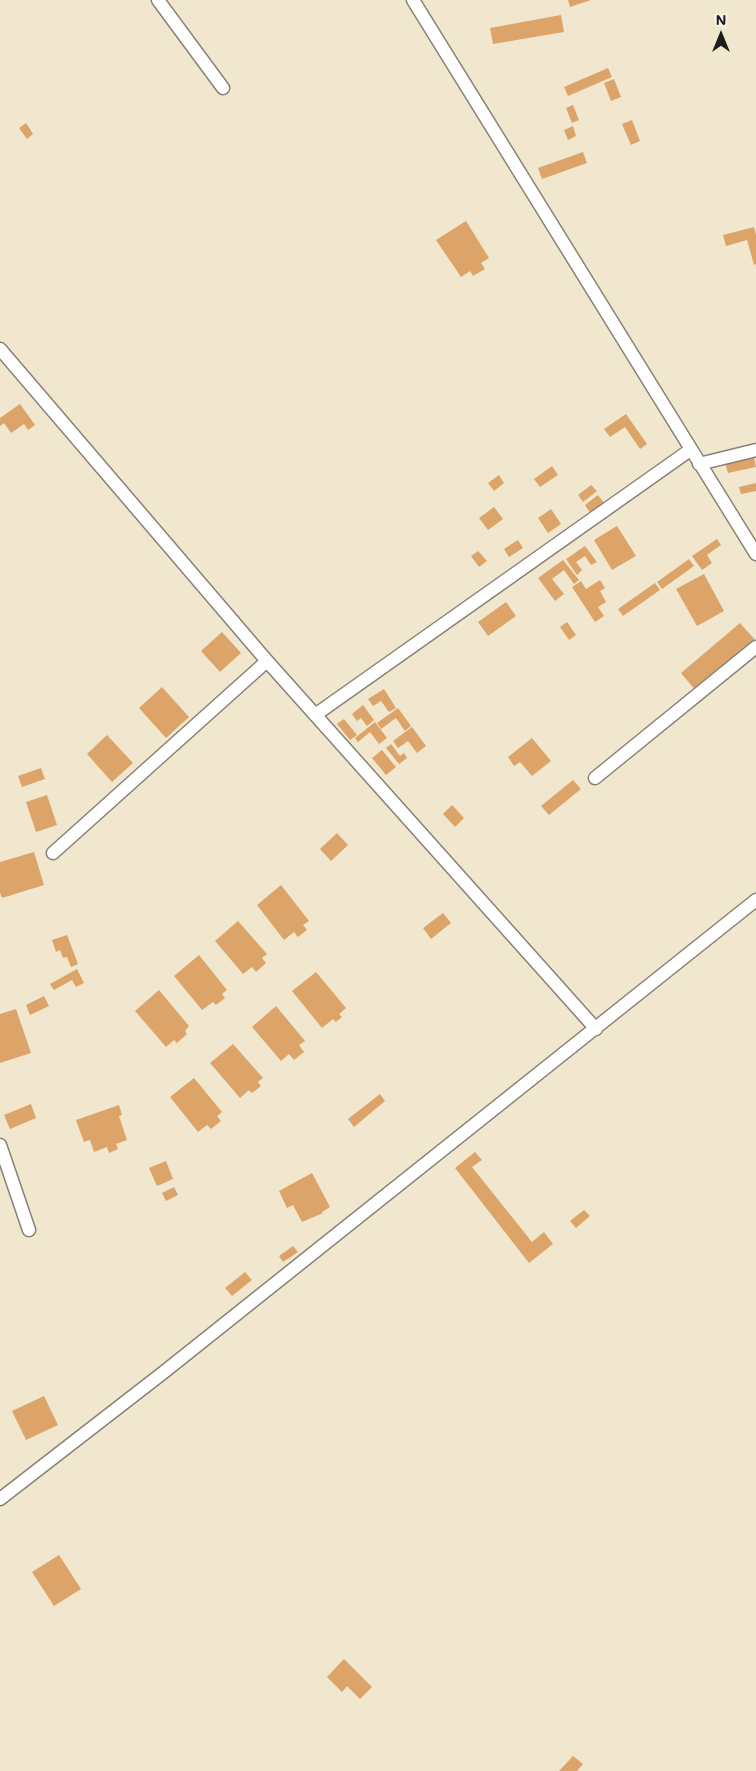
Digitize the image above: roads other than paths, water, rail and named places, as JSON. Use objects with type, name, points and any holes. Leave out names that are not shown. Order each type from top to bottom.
[{"type":"street","points":[[158,0],[223,88]]},
{"type":"street","points":[[413,0],[756,554]]},
{"type":"street","points":[[0,349],[267,661],[596,1029]]},
{"type":"street","points":[[315,714],[690,450]]},
{"type":"street","points":[[699,464],[756,450]]},
{"type":"street","points":[[595,778],[756,647]]},
{"type":"street","points":[[52,853],[267,661]]},
{"type":"street","points":[[0,1498],[164,1372],[756,900]]},
{"type":"street","points":[[0,1145],[29,1230]]}]
